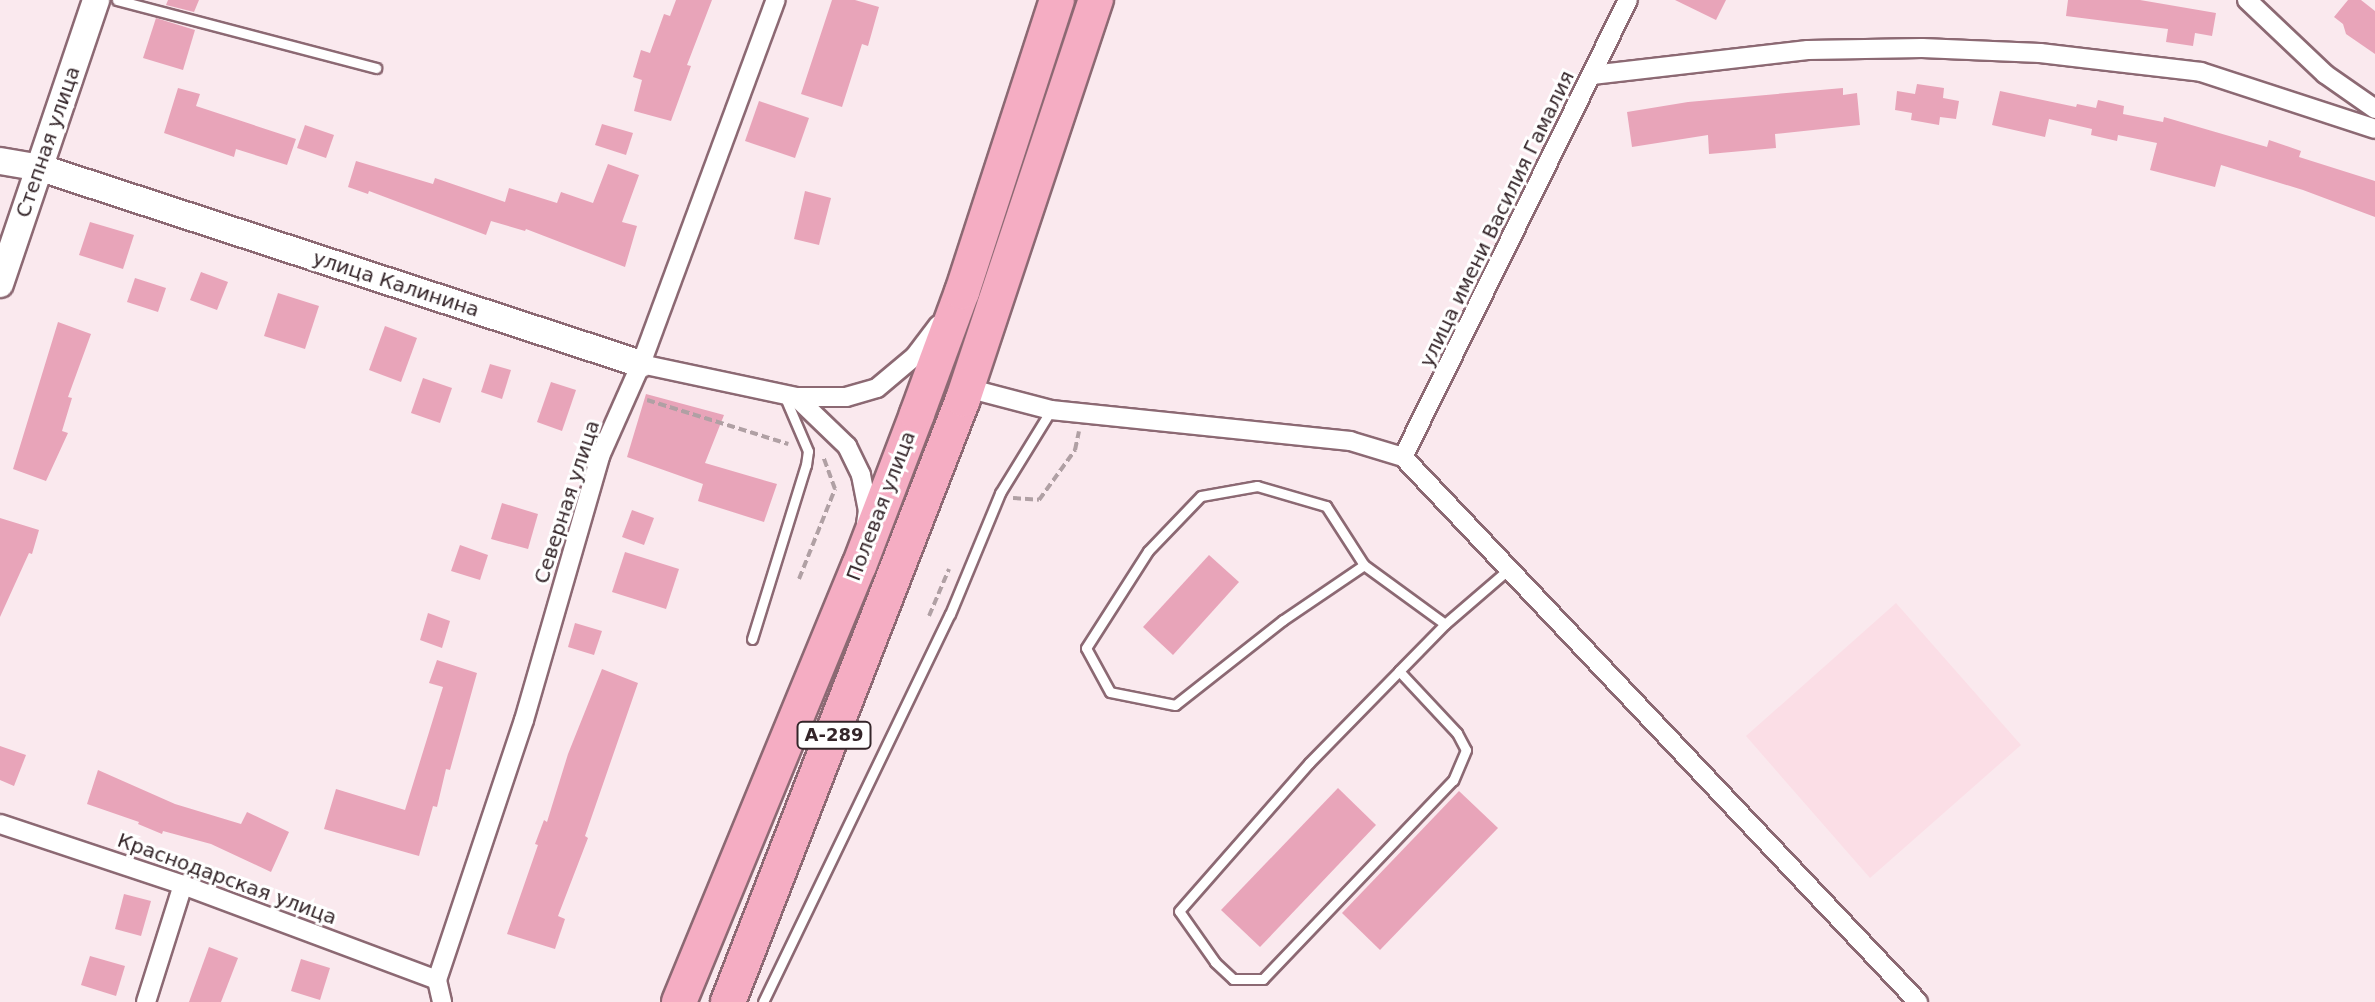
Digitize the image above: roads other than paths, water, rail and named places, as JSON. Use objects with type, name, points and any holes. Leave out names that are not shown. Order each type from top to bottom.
[{"type":"highway","name":"Полевая улица","points":[[679,1002],[859,566],[962,292],[1057,0]]},
{"type":"highway","name":"Полевая улица","points":[[728,1002],[967,388],[1096,0]]},
{"type":"street","name":"Степная улица","points":[[0,284],[96,0]]},
{"type":"street","name":"Северная улица","points":[[437,980],[524,720],[600,456],[641,364],[776,0]]},
{"type":"street","name":"улица имени Василия Гамалия","points":[[1403,457],[1628,0]]},
{"type":"street","points":[[2247,0],[2325,74],[2375,109]]},
{"type":"street","points":[[1592,75],[1808,50],[1922,48],[2040,53],[2201,72],[2375,129]]},
{"type":"street","name":"улица Калинина","points":[[0,161],[41,168],[641,364],[790,396]]},
{"type":"street","name":"А-289","points":[[790,396],[846,397],[877,388],[915,356],[962,292]]},
{"type":"street","points":[[967,388],[1051,410],[1350,441],[1403,457],[1918,1002]]},
{"type":"street","name":"А-289","points":[[790,396],[847,446],[861,475],[868,510],[859,566]]},
{"type":"street","name":"Краснодарская улица","points":[[0,824],[183,885],[437,980]]},
{"type":"street","points":[[146,1002],[183,885]]},
{"type":"street","points":[[437,980],[442,1002]]},
{"type":"lane","points":[[117,0],[376,68]]},
{"type":"lane","points":[[752,639],[808,451],[790,396]]},
{"type":"lane","points":[[763,1002],[950,614],[1000,493],[1051,410]]},
{"type":"lane","points":[[1364,565],[1283,620],[1175,705],[1110,692],[1086,648],[1148,551],[1201,496],[1257,486],[1326,506],[1364,565],[1445,624]]},
{"type":"lane","points":[[1399,671],[1457,733],[1466,750],[1453,780],[1263,979],[1233,979],[1215,962],[1179,911],[1309,763],[1399,671],[1445,624],[1510,568]]}]
